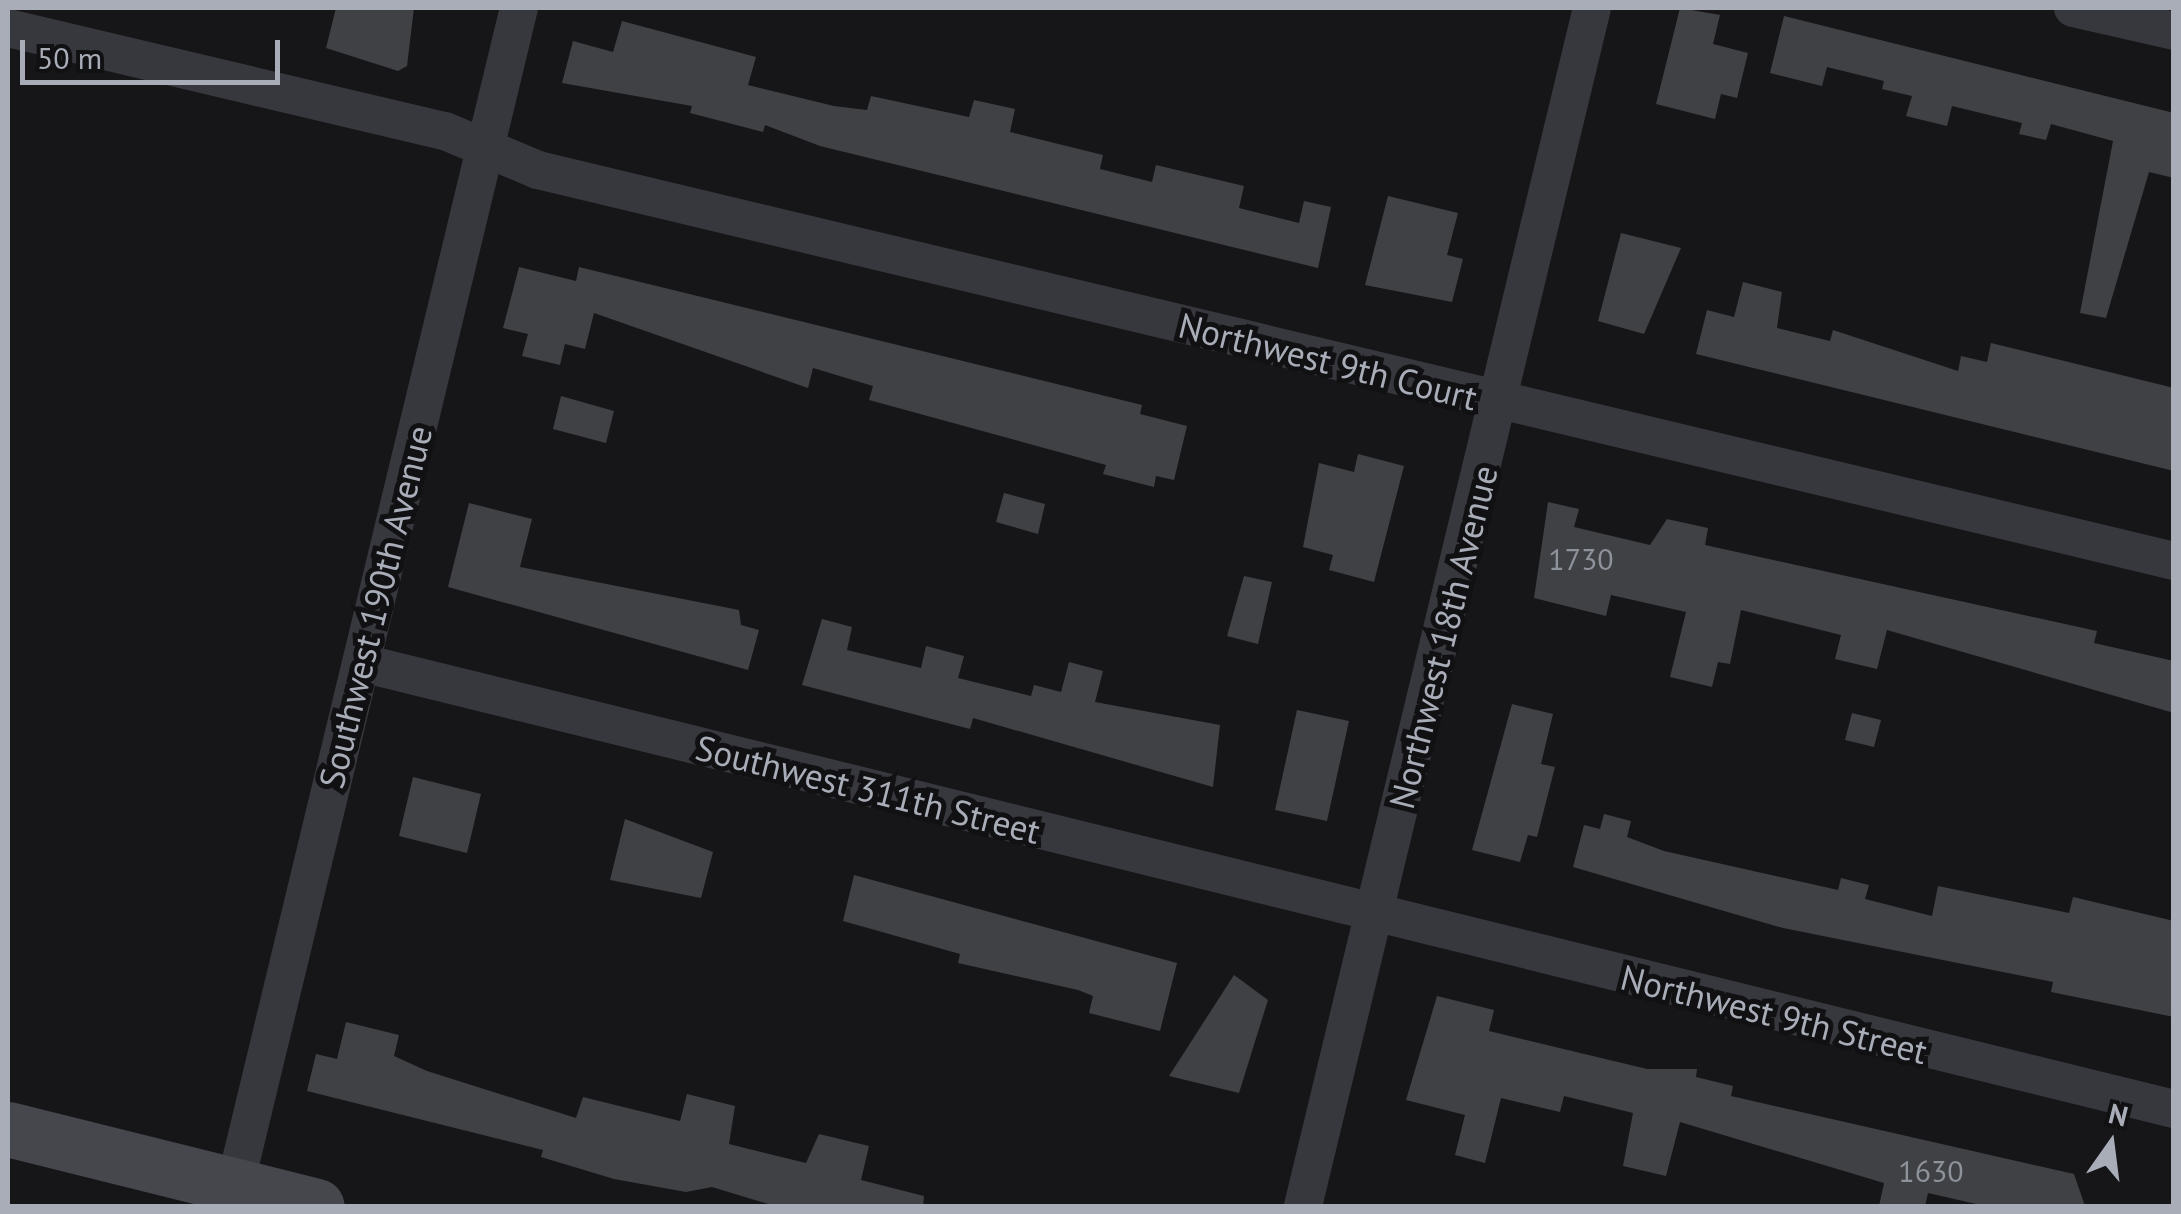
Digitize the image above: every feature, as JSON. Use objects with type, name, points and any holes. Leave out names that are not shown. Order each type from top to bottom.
[{"type":"street","name":"Southwest 190th Avenue","points":[[232,1197],[519,8]]},
{"type":"street","name":"Northwest 18th Avenue","points":[[1303,1206],[1501,402],[1592,8]]},
{"type":"street","points":[[2073,8],[2174,32]]},
{"type":"street","name":"Northwest 9th Court","points":[[8,28],[445,131],[486,150],[1501,402],[2174,561]]},
{"type":"street","name":"Southwest 311th Street","points":[[362,663],[1374,915]]},
{"type":"street","name":"Northwest 9th Street","points":[[1374,915],[2174,1109]]},
{"type":"street","points":[[8,1130],[232,1197],[316,1206]]},
{"type":"building","points":[[336,8],[414,8],[407,66],[398,71],[326,48]]},
{"type":"building","points":[[1680,8],[1720,15],[1713,44],[1748,53],[1737,98],[1721,94],[1715,119],[1656,104]]},
{"type":"building","points":[[1784,16],[2174,113],[2174,178],[2149,172],[2106,318],[2080,313],[2113,141],[2051,124],[2046,140],[2019,134],[2022,123],[1952,106],[1947,126],[1906,116],[1912,96],[1882,89],[1884,81],[1827,67],[1822,86],[1770,73]]},
{"type":"building","points":[[622,21],[756,57],[748,85],[834,106],[867,110],[871,96],[969,117],[974,100],[1015,109],[1010,132],[1103,155],[1100,169],[1152,182],[1156,165],[1244,186],[1239,208],[1299,223],[1304,201],[1331,207],[1318,268],[820,146],[765,125],[763,132],[690,113],[692,106],[562,83],[573,41],[613,52]]},
{"type":"building","points":[[1388,196],[1458,213],[1447,255],[1463,259],[1452,302],[1365,285]]},
{"type":"building","points":[[1621,233],[1681,248],[1644,334],[1598,321]]},
{"type":"building","points":[[519,267],[576,281],[579,267],[1142,405],[1140,414],[1187,426],[1174,480],[1156,476],[1154,487],[1103,474],[1106,465],[869,400],[873,386],[813,368],[808,388],[594,313],[585,349],[565,344],[560,365],[522,356],[528,334],[503,328]]},
{"type":"building","points":[[1743,282],[1782,292],[1777,328],[1830,341],[1833,330],[1958,371],[1961,356],[1987,362],[1991,343],[2174,388],[2174,471],[1696,354],[1707,310],[1734,317]]},
{"type":"building","points":[[561,396],[614,411],[606,443],[553,429]]},
{"type":"building","points":[[1358,454],[1404,466],[1374,582],[1329,570],[1333,555],[1303,547],[1319,463],[1354,472]]},
{"type":"building","points":[[1004,493],[1045,504],[1038,534],[996,522]]},
{"type":"building","points":[[1548,502],[1579,509],[1574,527],[1650,545],[1667,519],[1708,528],[1705,545],[2097,631],[2094,643],[2174,661],[2174,713],[1887,630],[1877,669],[1835,659],[1841,635],[1741,610],[1730,664],[1718,662],[1712,687],[1670,677],[1686,612],[1611,595],[1606,616],[1534,598]]},
{"type":"building","points":[[469,503],[532,519],[520,567],[739,610],[741,625],[759,630],[748,670],[448,587]]},
{"type":"building","points":[[1244,576],[1272,582],[1258,644],[1227,636]]},
{"type":"building","points":[[822,619],[852,627],[847,650],[921,668],[926,646],[964,656],[958,678],[1031,696],[1034,685],[1061,692],[1069,662],[1103,671],[1095,702],[1220,725],[1213,787],[973,718],[970,729],[802,685]]},
{"type":"building","points":[[1512,704],[1553,714],[1541,764],[1555,767],[1537,837],[1528,835],[1520,862],[1472,850]]},
{"type":"building","points":[[1297,710],[1349,721],[1327,821],[1275,810]]},
{"type":"building","points":[[1852,713],[1881,720],[1874,747],[1845,740]]},
{"type":"building","points":[[413,777],[481,794],[467,853],[399,836]]},
{"type":"building","points":[[1604,814],[1631,821],[1627,837],[1664,851],[1838,890],[1841,878],[1869,885],[1865,899],[1932,916],[1938,886],[2069,913],[2073,897],[2174,921],[2174,1017],[2051,992],[2053,982],[1783,928],[1573,867],[1584,825],[1600,829]]},
{"type":"building","points":[[625,819],[713,852],[701,898],[610,880]]},
{"type":"building","points":[[854,875],[1177,963],[1160,1031],[1089,1013],[1093,996],[1078,990],[958,963],[960,954],[843,921]]},
{"type":"building","points":[[1234,975],[1268,1000],[1239,1093],[1169,1076]]},
{"type":"building","points":[[1437,996],[1494,1010],[1489,1031],[1647,1069],[1697,1069],[1696,1077],[1733,1086],[1731,1096],[2074,1174],[2085,1206],[1985,1206],[1928,1193],[1925,1206],[1879,1206],[1884,1183],[1680,1122],[1666,1176],[1623,1166],[1633,1113],[1564,1096],[1560,1112],[1501,1098],[1485,1163],[1455,1155],[1465,1115],[1406,1100]]},
{"type":"building","points":[[346,1022],[399,1035],[394,1056],[427,1071],[576,1118],[583,1097],[680,1121],[687,1094],[735,1106],[729,1144],[806,1163],[819,1134],[869,1146],[861,1180],[924,1196],[923,1206],[775,1206],[712,1187],[686,1192],[614,1179],[541,1157],[543,1150],[307,1091],[316,1054],[337,1059]]}]
